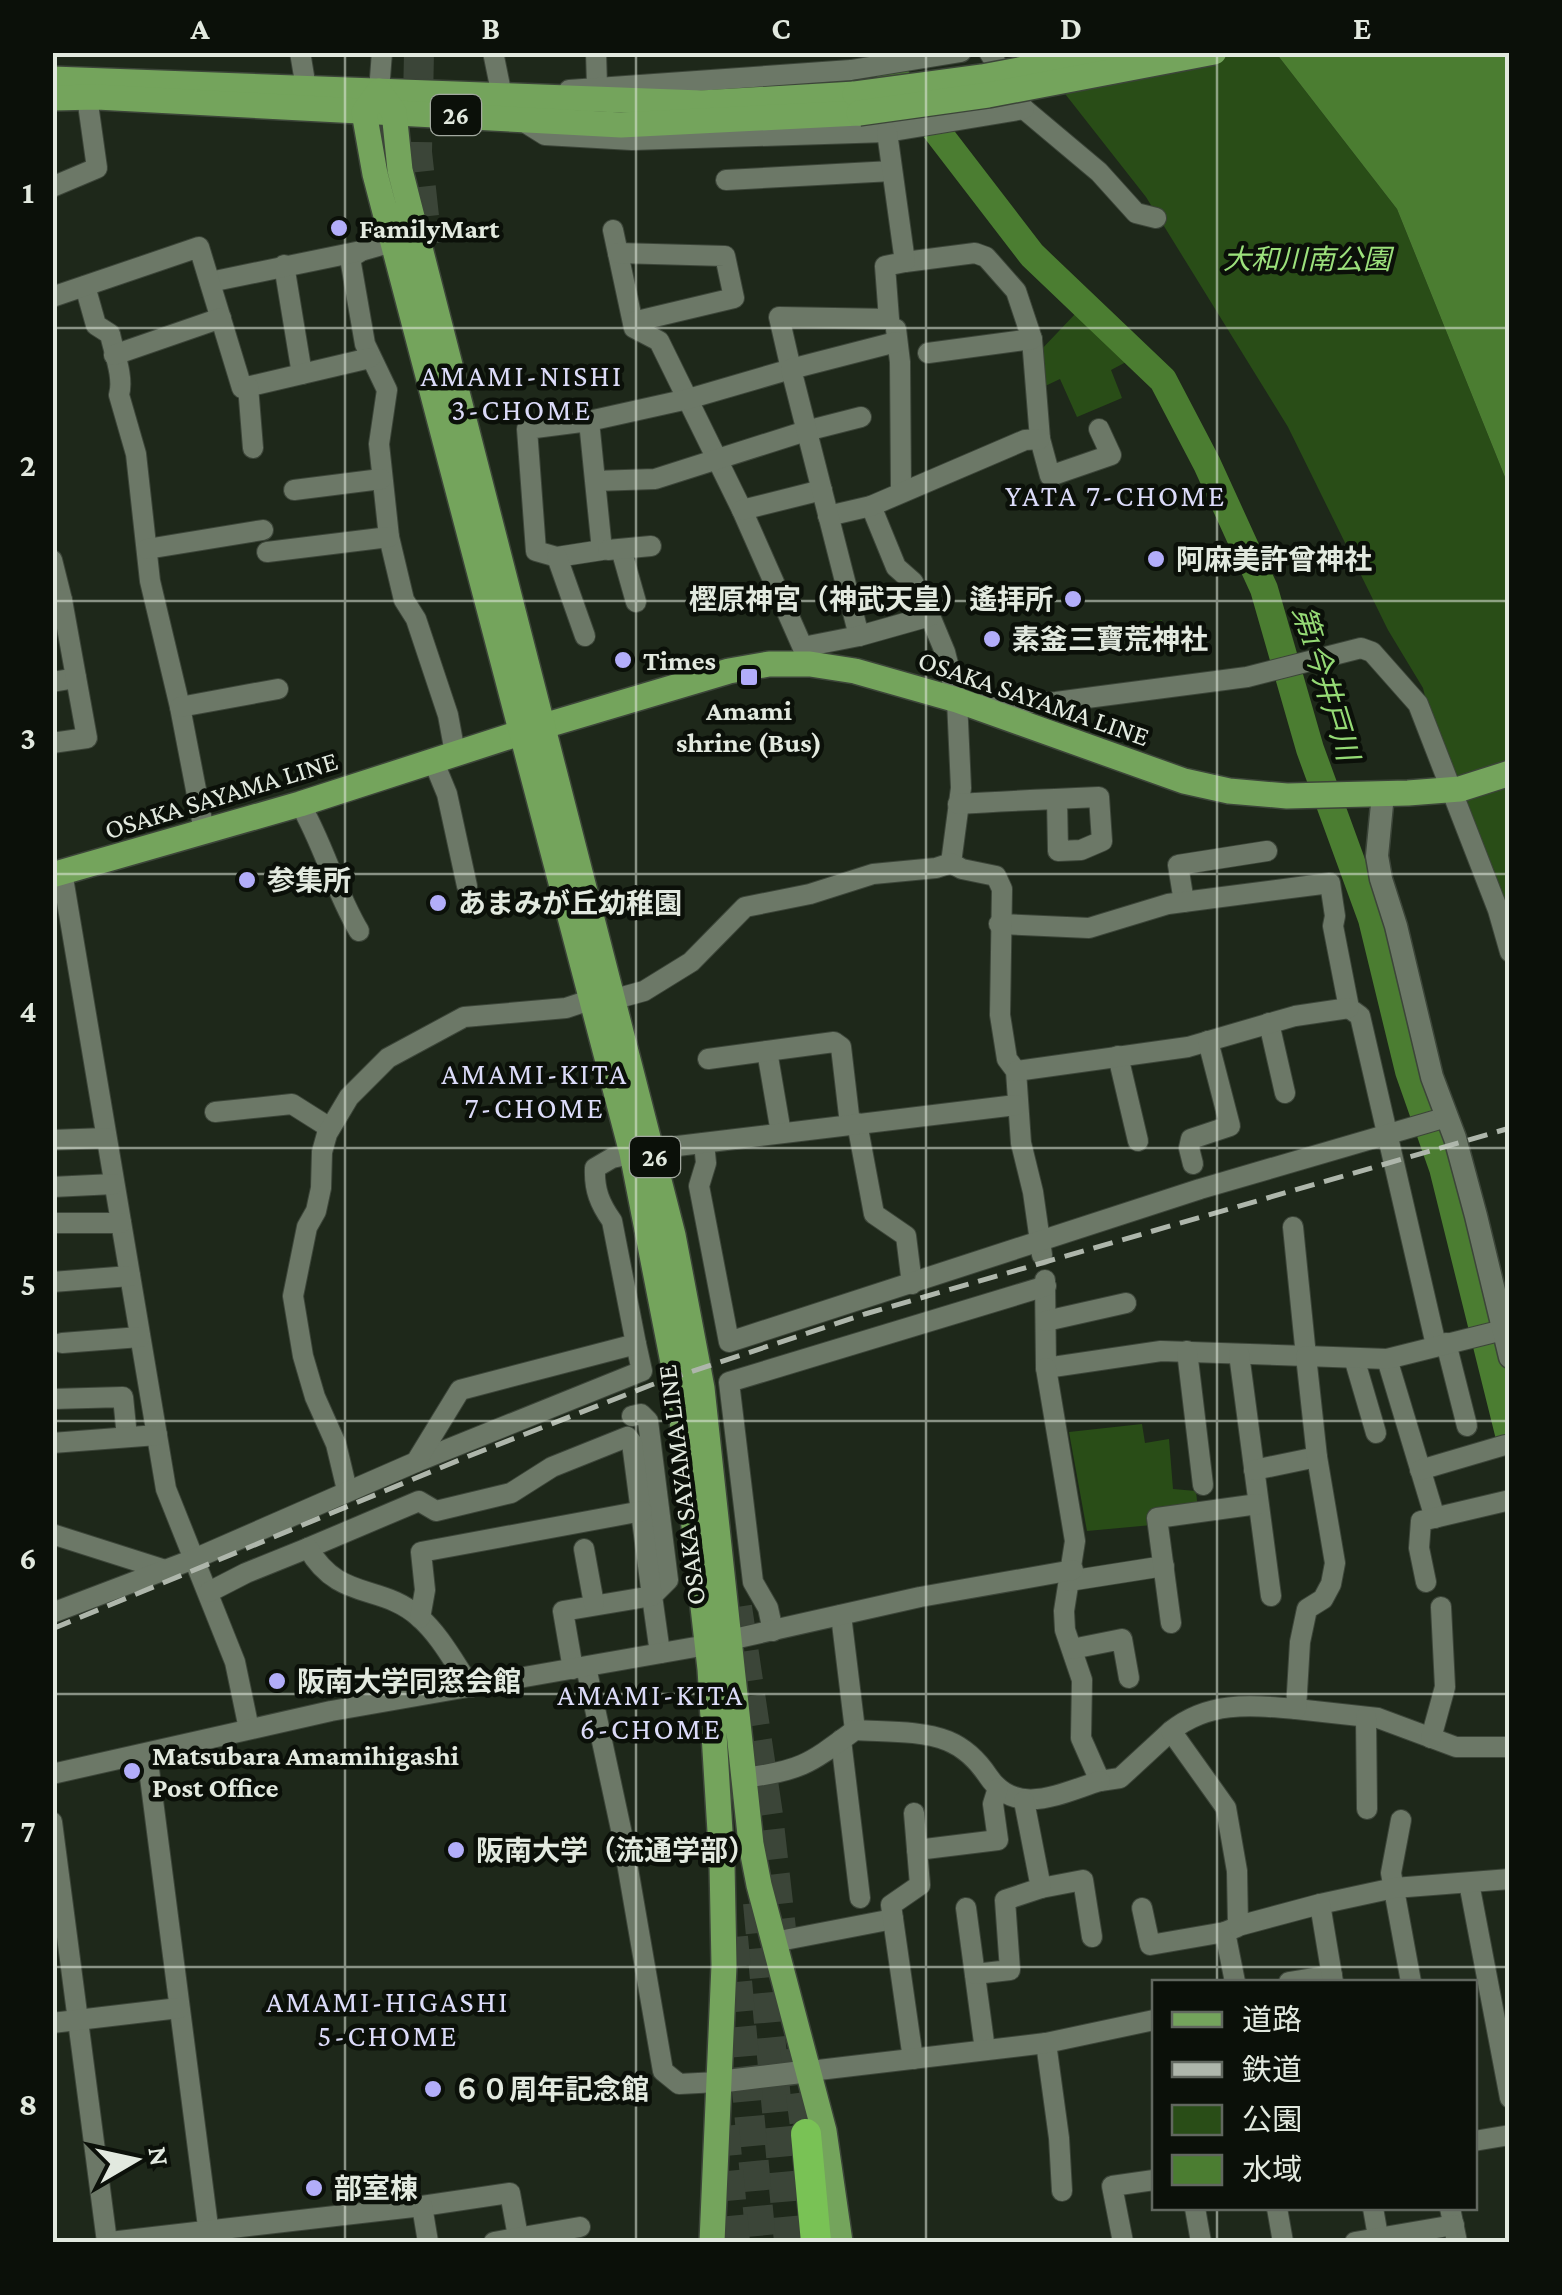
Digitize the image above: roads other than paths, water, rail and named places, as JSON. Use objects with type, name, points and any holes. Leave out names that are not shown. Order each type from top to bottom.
[{"type":"highway","points":[[806,2134],[816,2242]]},
{"type":"main road","name":"26","points":[[52,98],[379,105],[702,103],[1016,61],[1114,52]]},
{"type":"main road","name":"26","points":[[851,82],[988,95],[1214,52]]},
{"type":"main road","name":"26","points":[[52,78],[306,88],[379,105]]},
{"type":"main road","name":"OSAKA SAYAMA LINE","points":[[379,105],[375,174],[392,242],[532,730],[702,1388],[718,1642],[724,1965],[712,2242]]},
{"type":"main road","name":"OSAKA SAYAMA LINE","points":[[379,105],[400,170],[532,730]]},
{"type":"main road","name":"OSAKA SAYAMA LINE","points":[[57,874],[300,804],[730,671],[806,655],[962,702],[1184,781],[1228,792],[1288,796],[1383,794],[1455,789],[1510,773]]},
{"type":"main road","name":"OSAKA SAYAMA LINE","points":[[718,1642],[751,1844],[810,2071],[832,2176],[840,2242]]},
{"type":"street","points":[[300,52],[306,88]]},
{"type":"street","points":[[379,105],[382,52]]},
{"type":"street","points":[[493,52],[515,104],[545,136],[632,140],[886,132],[1024,109]]},
{"type":"street","points":[[596,52],[597,86]]},
{"type":"street","points":[[515,104],[597,86],[851,82],[961,52]]},
{"type":"street","points":[[989,52],[1024,109],[1099,172],[1136,213],[1156,218]]},
{"type":"street","points":[[52,186],[97,168],[86,97]]},
{"type":"street","points":[[886,132],[905,262]]},
{"type":"street","points":[[726,180],[892,171]]},
{"type":"street","points":[[613,230],[634,328],[659,341],[742,510],[806,655],[930,616]]},
{"type":"street","points":[[210,282],[392,242]]},
{"type":"street","points":[[52,297],[199,248],[242,388],[370,358]]},
{"type":"street","points":[[361,250],[350,258],[370,358],[387,390],[379,444],[389,537],[404,600],[416,619],[448,715],[444,757],[447,794],[467,886]]},
{"type":"street","points":[[618,252],[725,256],[734,298],[633,322]]},
{"type":"street","points":[[888,319],[885,266],[974,253],[986,257],[1016,291],[1032,339],[1040,440],[1050,476],[1111,455],[1099,430]]},
{"type":"street","points":[[284,265],[302,374]]},
{"type":"street","points":[[85,286],[96,325],[110,334],[121,387],[119,395],[136,454],[150,581],[204,832]]},
{"type":"street","points":[[114,355],[222,318]]},
{"type":"street","points":[[859,636],[779,318],[888,319],[896,326],[901,491]]},
{"type":"street","points":[[928,353],[1032,339]]},
{"type":"street","points":[[651,546],[558,558],[536,551],[527,429],[589,421],[688,398],[896,342]]},
{"type":"street","points":[[248,386],[253,448]]},
{"type":"street","points":[[595,481],[654,479],[861,417]]},
{"type":"street","points":[[589,421],[595,481],[611,550],[636,602]]},
{"type":"street","points":[[828,516],[871,506],[1025,440],[1040,440]]},
{"type":"street","points":[[294,490],[381,478]]},
{"type":"street","points":[[742,510],[822,490]]},
{"type":"street","points":[[871,506],[896,567],[913,582],[930,616],[962,702],[961,788],[952,862]]},
{"type":"street","points":[[147,549],[263,530]]},
{"type":"street","points":[[267,552],[389,537]]},
{"type":"street","points":[[558,558],[586,636]]},
{"type":"street","points":[[52,560],[57,601],[87,738],[52,743]]},
{"type":"street","points":[[962,702],[1056,702],[1247,678],[1361,648],[1372,652],[1418,704],[1455,789],[1510,952]]},
{"type":"street","points":[[52,682],[76,678]]},
{"type":"street","points":[[180,707],[278,689]]},
{"type":"street","points":[[1055,736],[1056,702]]},
{"type":"street","points":[[1383,794],[1377,856],[1432,1077],[1432,1121],[1476,1216],[1490,1333],[1510,1357]]},
{"type":"street","points":[[958,804],[1057,798]]},
{"type":"street","points":[[300,804],[315,829],[359,931]]},
{"type":"street","points":[[1184,902],[1178,865],[1267,851]]},
{"type":"street","points":[[347,1490],[336,1444],[315,1397],[303,1356],[293,1296],[307,1227],[316,1211],[321,1188],[322,1152],[330,1128],[349,1097],[388,1058],[464,1017],[566,1008],[644,991],[691,962],[745,907],[810,894],[873,874],[936,868],[952,862]]},
{"type":"street","points":[[952,862],[962,869],[996,876],[1002,889],[1000,1015],[1008,1060],[1016,1071],[1016,1105],[1041,1249]]},
{"type":"street","points":[[57,874],[166,1489],[235,1662],[249,1729]]},
{"type":"street","points":[[1000,924],[1090,928],[1184,902],[1330,883],[1335,916],[1332,926],[1350,1008],[1360,1016],[1441,1344],[1467,1426]]},
{"type":"street","points":[[1016,1071],[1208,1041],[1270,1023],[1350,1008]]},
{"type":"street","points":[[1270,1023],[1285,1093]]},
{"type":"street","points":[[1193,1164],[1188,1148],[1190,1139],[1230,1126],[1208,1041]]},
{"type":"street","points":[[708,1059],[834,1042],[841,1047],[874,1214],[906,1236],[912,1284]]},
{"type":"street","points":[[767,1051],[781,1133]]},
{"type":"street","points":[[1118,1056],[1138,1141]]},
{"type":"street","points":[[215,1112],[292,1104],[330,1128]]},
{"type":"street","points":[[52,1613],[194,1559],[347,1490],[642,1371],[612,1221],[601,1206],[594,1184],[595,1168],[612,1158],[853,1123],[1016,1105]]},
{"type":"street","points":[[704,1143],[706,1163],[699,1186],[729,1342],[912,1284],[1041,1249],[1200,1189],[1432,1121]]},
{"type":"street","points":[[52,1140],[106,1138]]},
{"type":"street","points":[[52,1187],[114,1184]]},
{"type":"street","points":[[52,1223],[121,1223]]},
{"type":"street","points":[[1293,1227],[1317,1456],[1335,1563],[1324,1598],[1306,1608],[1296,1708]]},
{"type":"street","points":[[52,1282],[130,1276]]},
{"type":"street","points":[[773,1631],[768,1608],[754,1582],[729,1382],[1045,1283],[1046,1368],[1072,1521],[1065,1630],[1082,1680],[1081,1738],[1100,1781]]},
{"type":"street","points":[[1046,1321],[1126,1303]]},
{"type":"street","points":[[1046,1368],[1161,1350],[1387,1359],[1490,1333]]},
{"type":"street","points":[[62,1343],[140,1336]]},
{"type":"street","points":[[416,1462],[460,1390],[636,1344]]},
{"type":"street","points":[[1187,1352],[1203,1485]]},
{"type":"street","points":[[1238,1354],[1270,1596]]},
{"type":"street","points":[[1354,1358],[1376,1433]]},
{"type":"street","points":[[1387,1359],[1435,1518]]},
{"type":"street","points":[[52,1399],[123,1396],[128,1437]]},
{"type":"street","points":[[632,1416],[641,1414],[648,1421],[668,1580],[652,1596],[563,1610],[622,1834],[663,2071],[679,2084],[718,2082],[1046,2043],[1152,2020]]},
{"type":"street","points":[[52,1443],[157,1435]]},
{"type":"street","points":[[209,1592],[246,1572],[418,1501],[436,1511],[510,1493],[552,1467],[627,1437],[632,1443],[660,1653]]},
{"type":"street","points":[[1420,1470],[1505,1446]]},
{"type":"street","points":[[1254,1470],[1317,1456]]},
{"type":"street","points":[[1426,1582],[1420,1548],[1421,1521],[1510,1500]]},
{"type":"street","points":[[1172,1623],[1157,1518],[1258,1504]]},
{"type":"street","points":[[420,1618],[425,1590],[421,1552],[642,1512]]},
{"type":"street","points":[[52,1534],[162,1569]]},
{"type":"street","points":[[308,1548],[317,1564],[342,1585],[397,1603],[420,1618],[471,1687]]},
{"type":"street","points":[[584,1550],[594,1604]]},
{"type":"street","points":[[52,1774],[332,1711],[718,1642],[920,1597],[1164,1566]]},
{"type":"street","points":[[1431,1738],[1446,1688],[1441,1607]]},
{"type":"street","points":[[841,1615],[860,1898]]},
{"type":"street","points":[[1072,1649],[1122,1639],[1128,1678]]},
{"type":"street","points":[[743,1778],[808,1764],[848,1735],[946,1740],[981,1764],[1007,1797],[1024,1802],[1120,1778],[1189,1716],[1223,1706],[1296,1708],[1378,1718],[1456,1747],[1510,1747]]},
{"type":"street","points":[[1366,1717],[1367,1809]]},
{"type":"street","points":[[1170,1731],[1226,1808],[1237,1871],[1232,1929],[1235,1980]]},
{"type":"street","points":[[147,1754],[209,2236]]},
{"type":"street","points":[[917,1850],[998,1840],[993,1804],[998,1788]]},
{"type":"street","points":[[1024,1802],[1041,1888]]},
{"type":"street","points":[[913,2058],[891,1905],[920,1885],[914,1813]]},
{"type":"street","points":[[1401,1820],[1391,1873],[1411,1980]]},
{"type":"street","points":[[52,1822],[108,2242],[209,2236],[510,2193],[519,2240]]},
{"type":"street","points":[[1142,1908],[1150,1945],[1232,1929],[1394,1888],[1510,1879]]},
{"type":"street","points":[[975,1974],[1010,1970],[1005,1900],[1041,1888],[1084,1880],[1092,1937]]},
{"type":"street","points":[[1469,1884],[1510,2098]]},
{"type":"street","points":[[1320,1904],[1333,1979]]},
{"type":"street","points":[[966,1908],[985,2050]]},
{"type":"street","points":[[774,1942],[893,1919]]},
{"type":"street","points":[[52,2023],[179,2008]]},
{"type":"street","points":[[1046,2043],[1060,2138],[1062,2190]]},
{"type":"street","points":[[1477,2140],[1510,2135]]},
{"type":"street","points":[[1123,2242],[1112,2186],[1152,2180]]},
{"type":"street","points":[[422,2206],[428,2242]]},
{"type":"street","points":[[1195,2210],[1201,2242]]},
{"type":"street","points":[[1277,2210],[1283,2242]]},
{"type":"street","points":[[1372,2210],[1379,2240]]},
{"type":"street","points":[[309,2219],[312,2242]]},
{"type":"street","points":[[1356,2242],[1454,2225]]},
{"type":"street","points":[[494,2242],[580,2227]]},
{"type":"water","points":[[1502,52],[1510,64],[1509,487],[1397,209],[1276,53]]},
{"type":"waterway","name":"第1今井戸川","points":[[876,52],[1032,255],[1163,380],[1207,464],[1264,589],[1310,749],[1372,919],[1409,1071],[1443,1168],[1510,1438]]},
{"type":"tunnel","points":[[419,52],[417,152],[427,244]]},
{"type":"tunnel","points":[[385,114],[390,208]]},
{"type":"tunnel","points":[[737,1607],[782,1938]]},
{"type":"tunnel","points":[[758,1903],[789,2242]]},
{"type":"tunnel","points":[[733,1937],[761,2242]]},
{"type":"tunnel","points":[[795,2048],[806,2134]]},
{"type":"tunnel","points":[[724,2126],[735,2242]]},
{"type":"railway","points":[[52,1629],[651,1385],[865,1314],[1510,1128]]},
{"type":"place","name":"FamilyMart","points":[[339,228]]},
{"type":"place","name":"阿麻美許曾神社","points":[[1156,559]]},
{"type":"place","name":"樫原神宮（神武天皇）遙拝所","points":[[1073,599]]},
{"type":"place","name":"素釜三寶荒神社","points":[[992,639]]},
{"type":"place","name":"Times","points":[[623,660]]},
{"type":"place","name":"Amami shrine (Bus)","points":[[749,677]]},
{"type":"place","name":"参集所","points":[[247,880]]},
{"type":"place","name":"あまみが丘幼稚園","points":[[438,903]]},
{"type":"place","name":"阪南大学同窓会館","points":[[277,1681]]},
{"type":"place","name":"Matsubara Amamihigashi Post Office","points":[[132,1771]]},
{"type":"place","name":"阪南大学（流通学部）","points":[[456,1850]]},
{"type":"place","name":"６０周年記念館","points":[[433,2089]]},
{"type":"place","name":"部室棟","points":[[314,2188]]},
{"type":"district","name":"AMAMI-NISHI 3-CHOME","points":[[522,392]]},
{"type":"district","name":"YATA 7-CHOME","points":[[1116,495]]},
{"type":"district","name":"AMAMI-KITA 7-CHOME","points":[[535,1090]]},
{"type":"district","name":"AMAMI-KITA 6-CHOME","points":[[651,1711]]},
{"type":"district","name":"AMAMI-HIGASHI 5-CHOME","points":[[388,2018]]},
{"type":"park label","name":"大和川南公園","points":[[1307,259]]}]
